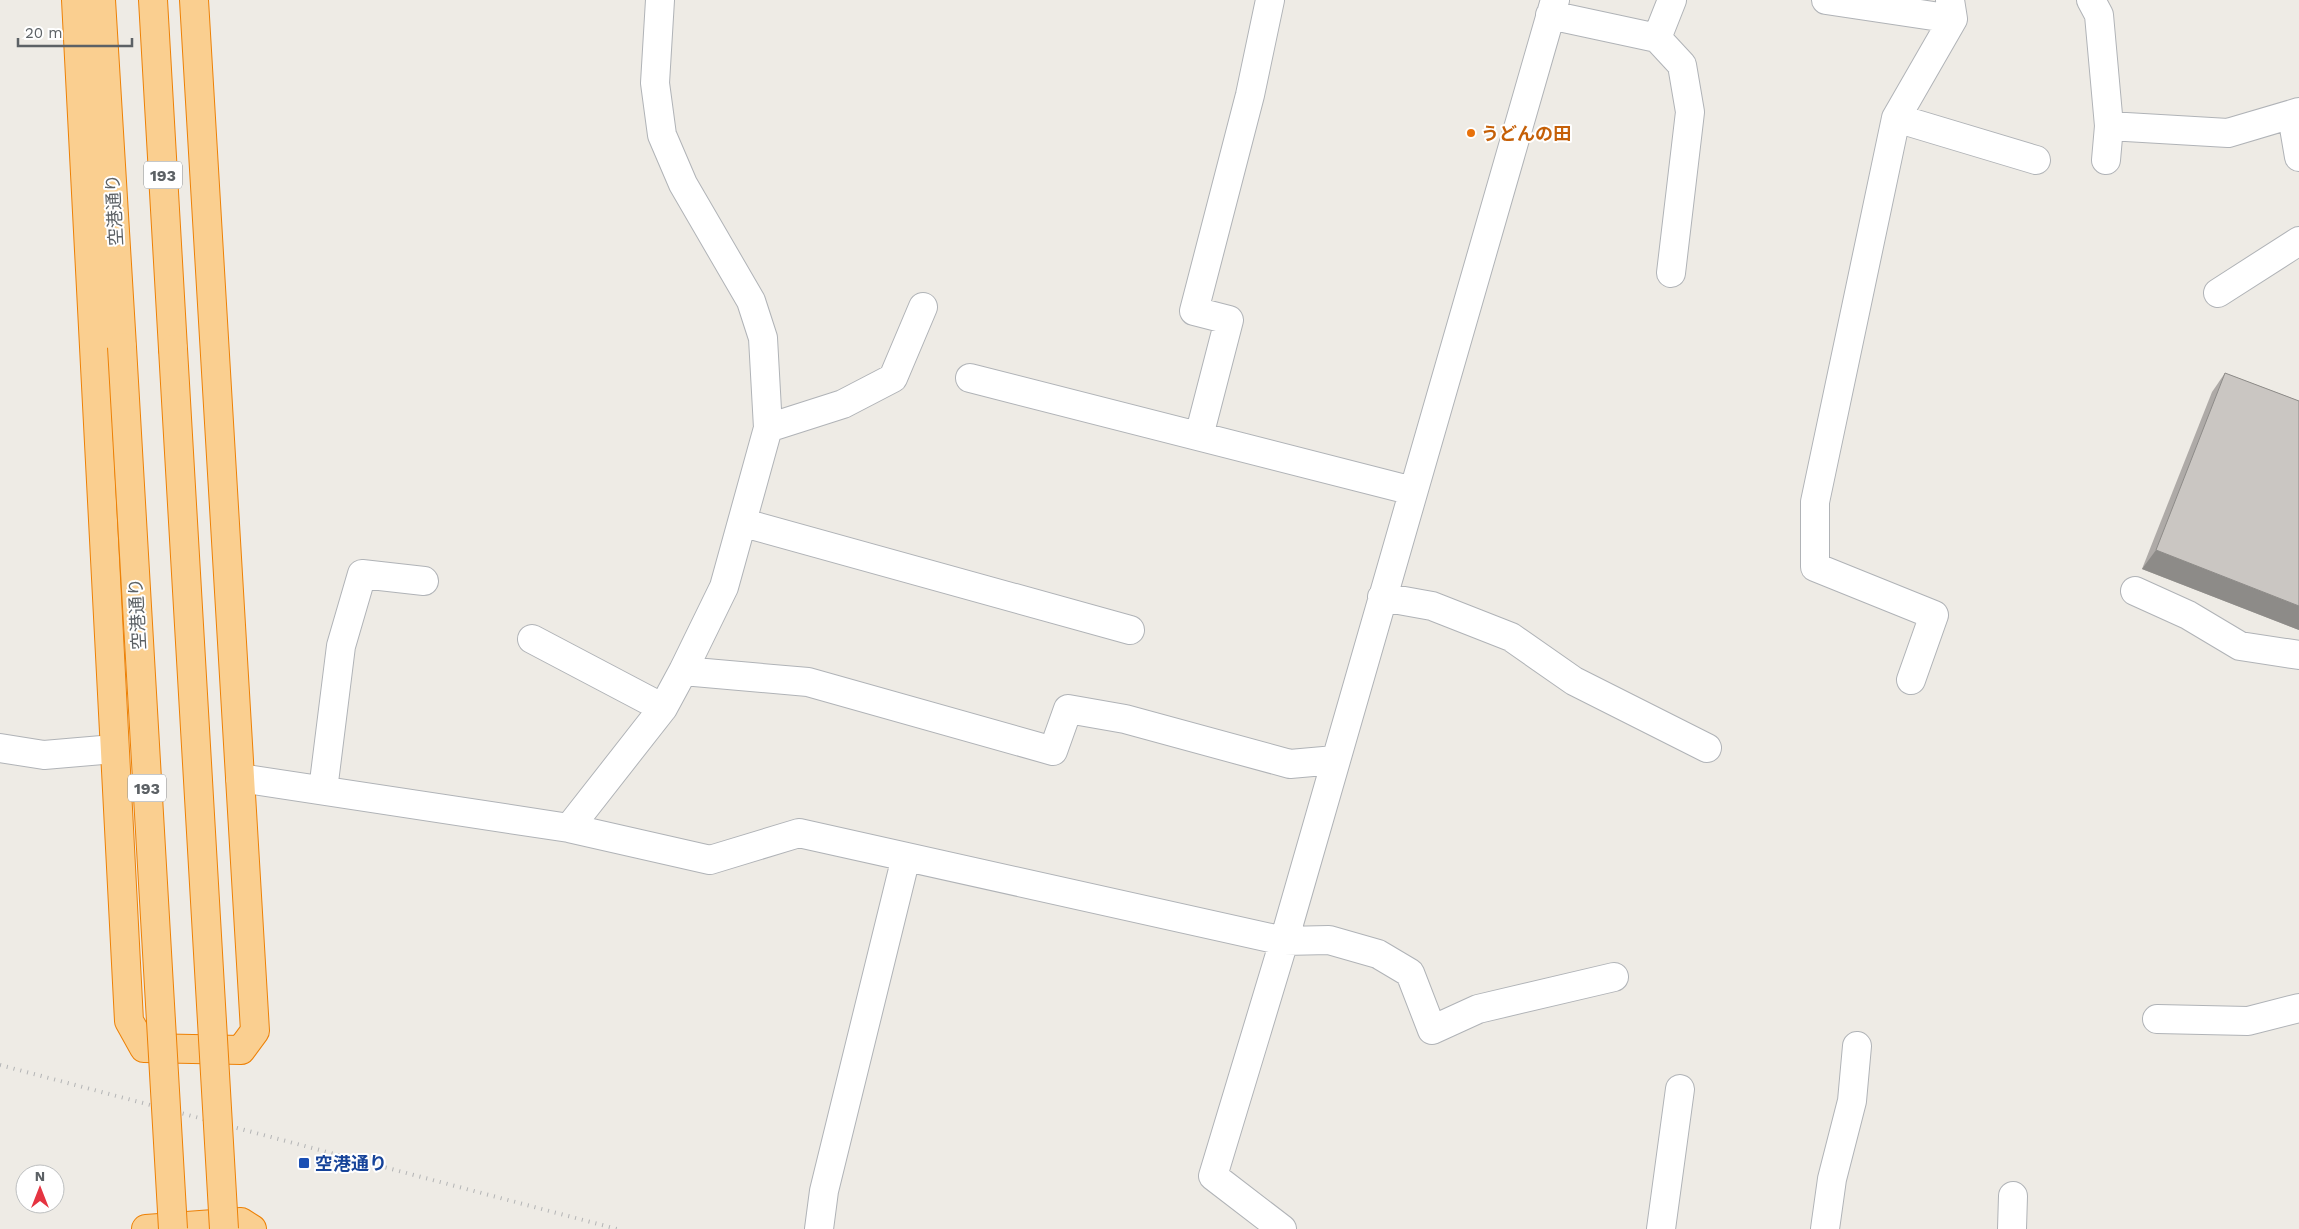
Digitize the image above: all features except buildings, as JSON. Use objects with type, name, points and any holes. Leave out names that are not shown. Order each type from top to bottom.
[{"type":"highway","points":[[76,0],[129,1021],[144,1048],[241,1050],[255,1031],[194,0]]},
{"type":"highway","name":"空港通り","points":[[101,0],[173,1229]]},
{"type":"highway","name":"193","points":[[153,0],[224,1229]]},
{"type":"highway","points":[[146,1229],[241,1222],[252,1229]]},
{"type":"street","points":[[569,828],[663,708],[683,671],[724,587],[744,523],[768,428],[763,338],[751,302],[683,184],[662,135],[655,83],[660,0]]},
{"type":"street","points":[[1199,436],[1229,320],[1194,311],[1250,95],[1270,0]]},
{"type":"street","points":[[1657,38],[1672,0]]},
{"type":"street","points":[[1826,0],[1952,9],[1896,118],[1815,502],[1815,567],[1934,615],[1911,680]]},
{"type":"street","points":[[2091,0],[2099,15],[2109,126],[2106,160]]},
{"type":"street","points":[[1282,1229],[1213,1176],[1284,941],[1553,8],[1657,38],[1682,64],[1690,112],[1671,273]]},
{"type":"street","points":[[2109,126],[2228,133],[2296,114],[2299,157]]},
{"type":"street","points":[[1896,118],[2036,160]]},
{"type":"street","points":[[2218,293],[2299,241]]},
{"type":"street","points":[[768,428],[843,404],[893,378],[923,307]]},
{"type":"street","points":[[970,378],[1413,490]]},
{"type":"street","points":[[744,523],[1130,630]]},
{"type":"street","points":[[323,790],[341,646],[362,574],[424,581]]},
{"type":"street","points":[[2135,591],[2188,615],[2240,646],[2299,655]]},
{"type":"street","points":[[1382,597],[1432,606],[1511,637],[1574,682],[1707,748]]},
{"type":"street","points":[[532,639],[663,708]]},
{"type":"street","points":[[683,671],[808,682],[1053,751],[1068,708],[1125,719],[1290,764],[1335,760]]},
{"type":"street","points":[[0,748],[44,755],[114,749]]},
{"type":"street","points":[[240,778],[569,828],[710,860],[799,833],[1284,941],[1329,940],[1378,954],[1410,973],[1432,1030],[1478,1008],[1614,977]]},
{"type":"street","points":[[819,1229],[824,1191],[906,857]]},
{"type":"street","points":[[2157,1019],[2248,1020],[2299,1008]]},
{"type":"street","points":[[1825,1229],[1832,1179],[1852,1101],[1858,1046]]},
{"type":"street","points":[[1661,1229],[1680,1089]]},
{"type":"street","points":[[2012,1229],[2013,1196]]},
{"type":"railway","points":[[0,1065],[617,1229]]},
{"type":"place","name":"うどんの田","points":[[1471,133]]},
{"type":"place","name":"空港通り","points":[[304,1163]]}]
